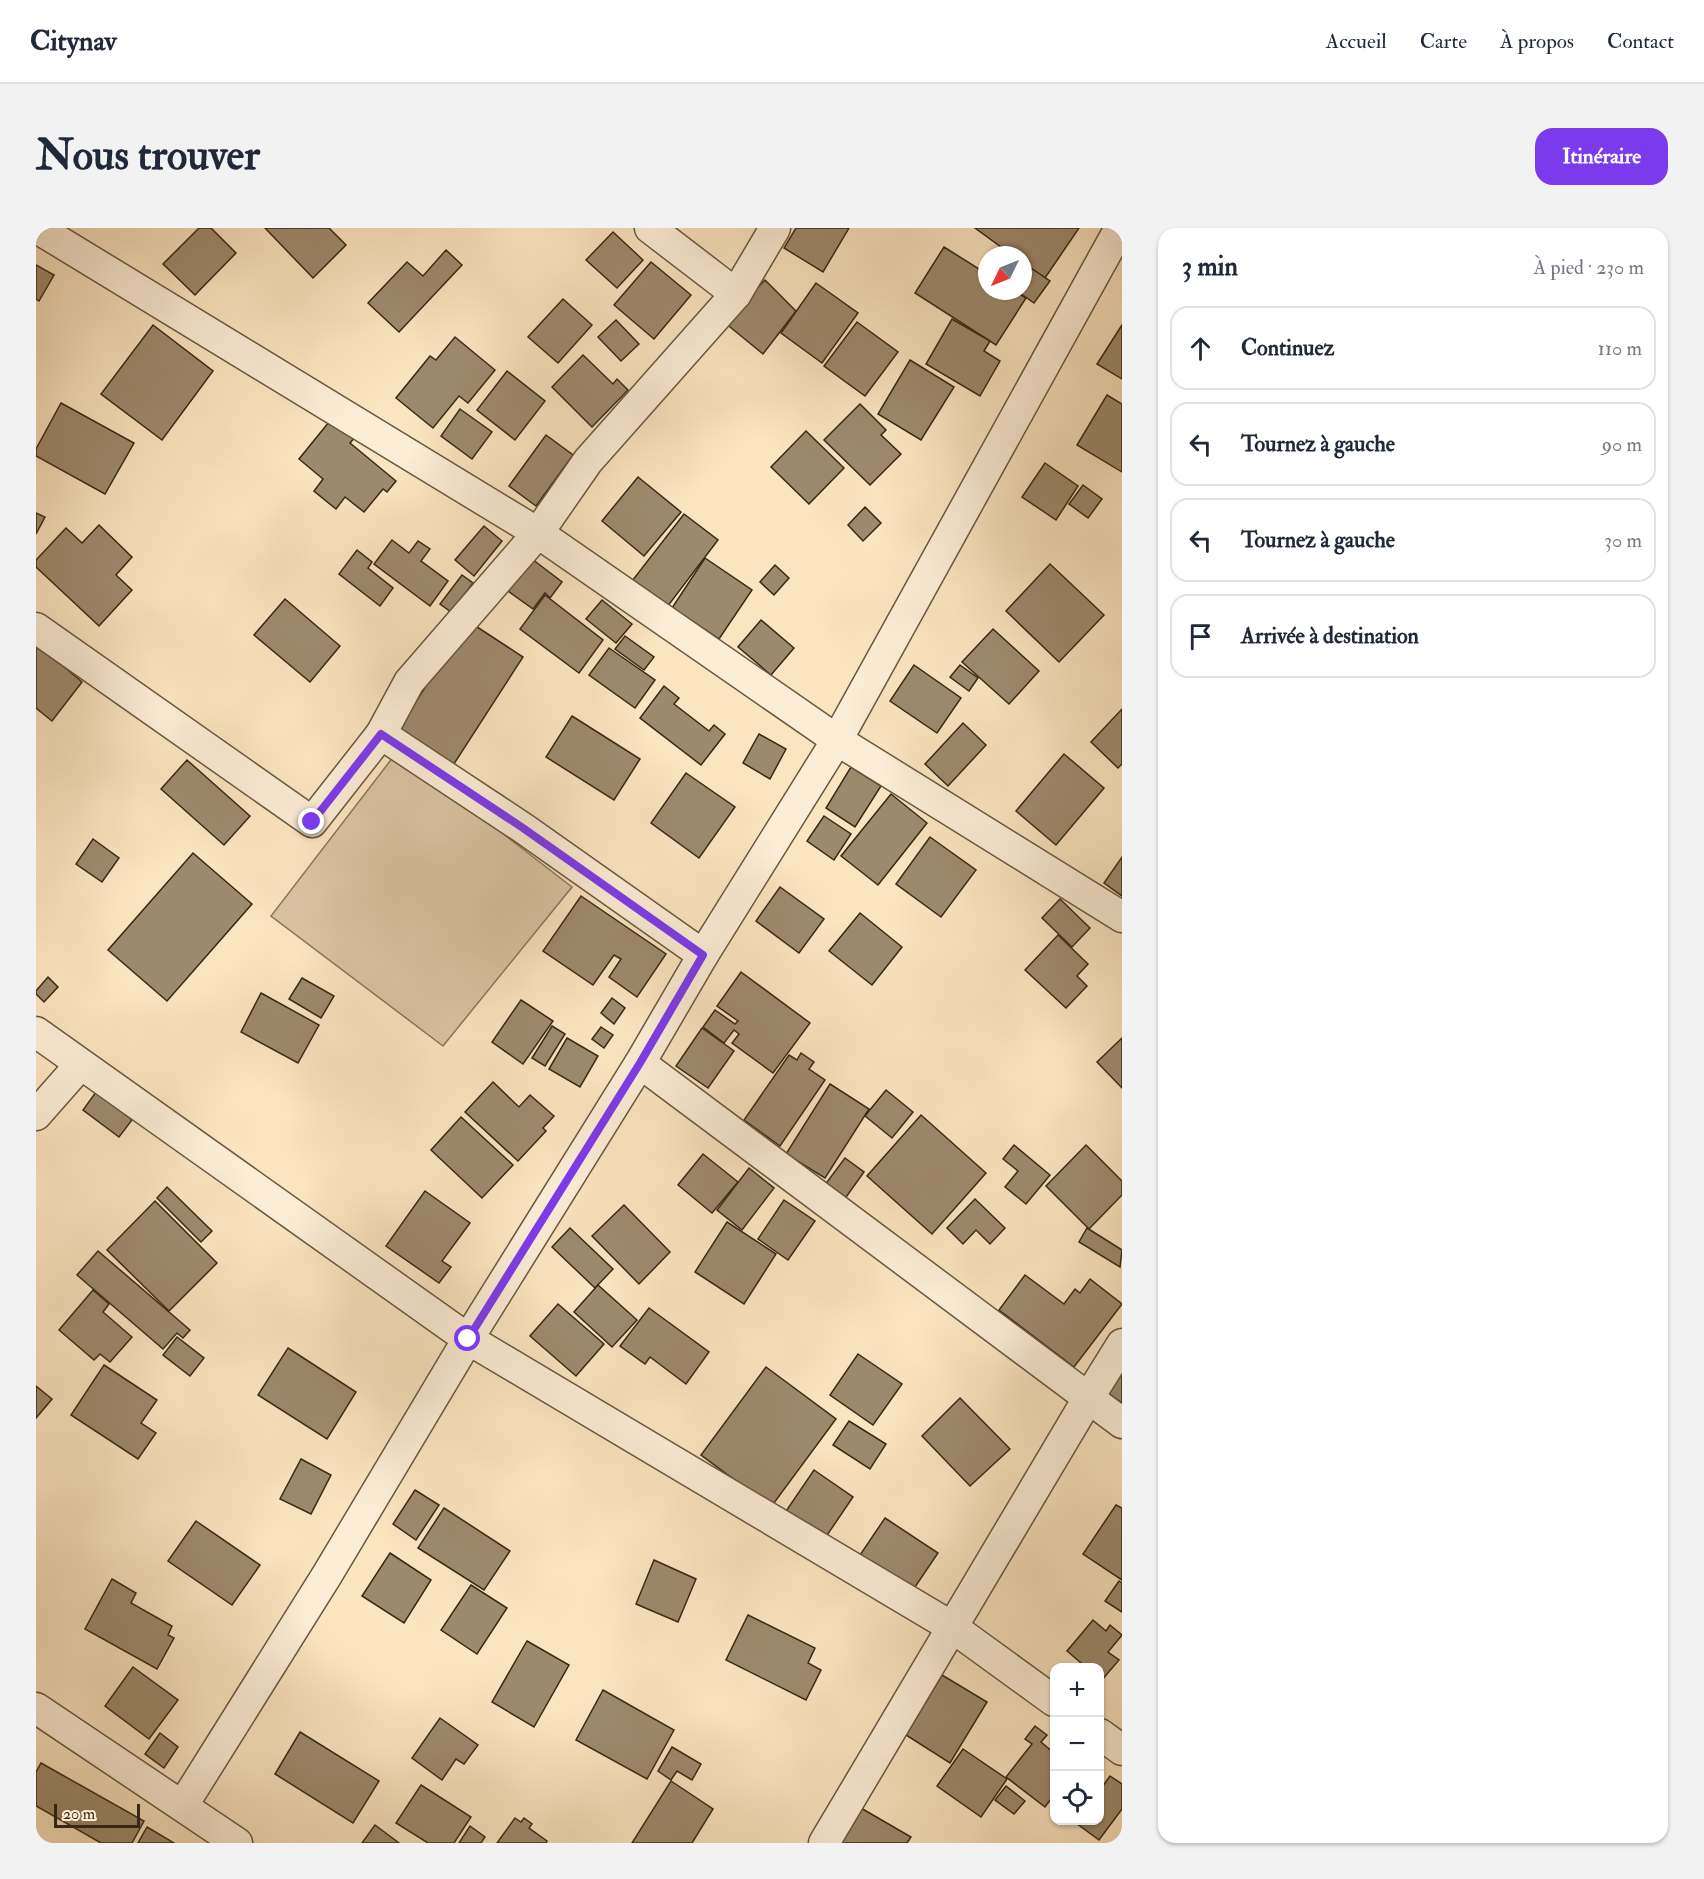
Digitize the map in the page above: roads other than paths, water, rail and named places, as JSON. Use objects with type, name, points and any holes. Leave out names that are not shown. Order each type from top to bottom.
[{"type":"street","points":[[37,228],[538,533],[837,740],[1122,917]]},
{"type":"street","points":[[650,228],[736,294]]},
{"type":"street","points":[[36,628],[312,822],[381,734],[409,682],[538,533],[588,461],[736,294],[775,228]]},
{"type":"street","points":[[183,1805],[327,1575],[468,1339],[837,740],[1120,228]]},
{"type":"street","points":[[381,734],[523,828],[703,955]]},
{"type":"street","points":[[36,1032],[468,1339],[952,1627],[1050,1698]]},
{"type":"street","points":[[640,1063],[1122,1423]]},
{"type":"street","points":[[36,1115],[80,1065]]},
{"type":"street","points":[[824,1843],[1122,1344]]},
{"type":"street","points":[[36,1708],[237,1843]]},
{"type":"street","points":[[1104,1737],[1122,1750]]}]
